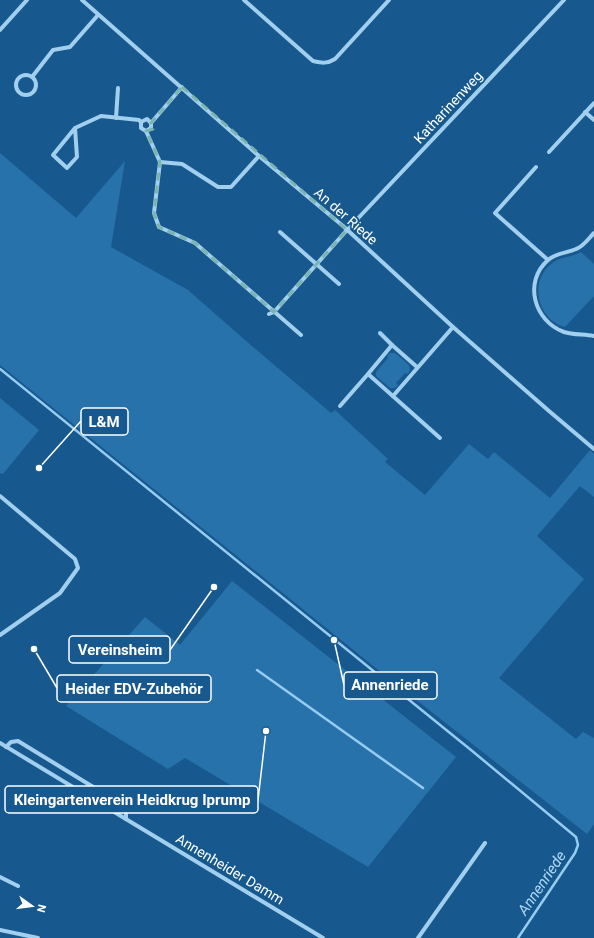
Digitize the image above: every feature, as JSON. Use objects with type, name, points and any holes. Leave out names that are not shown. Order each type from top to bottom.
[{"type":"street","points":[[0,30],[26,0]]},
{"type":"street","name":"An der Riede","points":[[82,0],[259,156],[347,230],[453,327],[594,449]]},
{"type":"street","points":[[244,0],[314,61],[324,63],[335,59],[389,0]]},
{"type":"street","name":"Katharinenweg","points":[[274,312],[347,230],[564,0]]},
{"type":"street","points":[[32,77],[53,50],[70,47],[98,15]]},
{"type":"street","points":[[24,75],[32,77],[36,88],[30,94],[25,96],[19,93],[15,86],[17,79],[24,75]]},
{"type":"street","points":[[146,131],[151,128],[151,123],[182,87]]},
{"type":"street","points":[[116,118],[118,88]]},
{"type":"street","points":[[549,152],[594,103]]},
{"type":"street","points":[[585,112],[594,120]]},
{"type":"street","points":[[75,128],[77,157],[67,168],[53,155],[75,128],[101,116],[139,120],[142,122],[147,120],[151,123]]},
{"type":"street","points":[[142,122],[141,128],[146,131],[160,162],[154,213],[159,227],[196,243],[301,335]]},
{"type":"street","points":[[160,162],[182,164],[218,187],[231,187],[259,156]]},
{"type":"street","points":[[536,166],[495,213],[548,260]]},
{"type":"street","points":[[280,232],[339,284]]},
{"type":"street","points":[[594,233],[578,249],[563,253],[548,260],[540,270],[535,283],[534,297],[539,312],[546,322],[564,332],[594,336]]},
{"type":"street","points":[[269,314],[274,312]]},
{"type":"street","points":[[393,396],[453,327]]},
{"type":"street","points":[[380,333],[417,367]]},
{"type":"street","points":[[340,406],[392,345]]},
{"type":"street","points":[[368,374],[440,438]]},
{"type":"street","points":[[0,496],[75,559],[78,568],[60,593],[0,635]]},
{"type":"street","points":[[6,747],[11,742],[18,741],[121,804],[126,812],[126,819]]},
{"type":"street","name":"Annenheider Damm","points":[[0,743],[323,938]]},
{"type":"street","points":[[418,938],[485,843]]},
{"type":"street","points":[[0,877],[18,886]]},
{"type":"street","points":[[0,930],[37,938]]},
{"type":"highlighted area","points":[[182,87],[347,230],[274,312],[195,243],[159,227],[154,213],[160,162],[146,131],[153,129],[151,123]]},
{"type":"shaded area","points":[[0,153],[76,218],[125,161],[111,247],[188,290],[331,413],[335,410],[388,459],[385,462],[425,495],[469,444],[488,459],[494,452],[550,498],[590,450],[594,454],[594,497],[580,486],[537,536],[584,579],[499,678],[576,739],[583,732],[594,738],[594,824],[587,834],[382,673],[0,365]]},
{"type":"shaded area","points":[[581,252],[594,264],[594,296],[565,327],[548,317],[543,309],[538,291],[540,281],[544,273],[554,262]]},
{"type":"shaded area","points":[[390,353],[395,353],[409,365],[410,371],[407,374],[405,373],[396,383],[398,385],[395,388],[390,388],[376,376],[376,372],[388,358],[387,356]]},
{"type":"shaded area","points":[[0,398],[39,430],[3,474],[0,473]]},
{"type":"shaded area","points":[[232,581],[456,757],[368,867],[185,758],[168,769],[66,706],[145,617],[180,645]]},
{"type":"waterway","name":"Annenriede","points":[[0,369],[471,750],[576,837],[578,845],[575,853],[518,938]]},
{"type":"waterway","points":[[257,670],[423,788]]},
{"type":"place","name":"L&M","points":[[39,468]]},
{"type":"place","name":"Vereinsheim","points":[[214,587]]},
{"type":"place","name":"Annenriede","points":[[334,640]]},
{"type":"place","name":"Heider EDV-Zubehör","points":[[34,649]]},
{"type":"place","name":"Kleingartenverein Heidkrug Iprump","points":[[266,731]]}]
